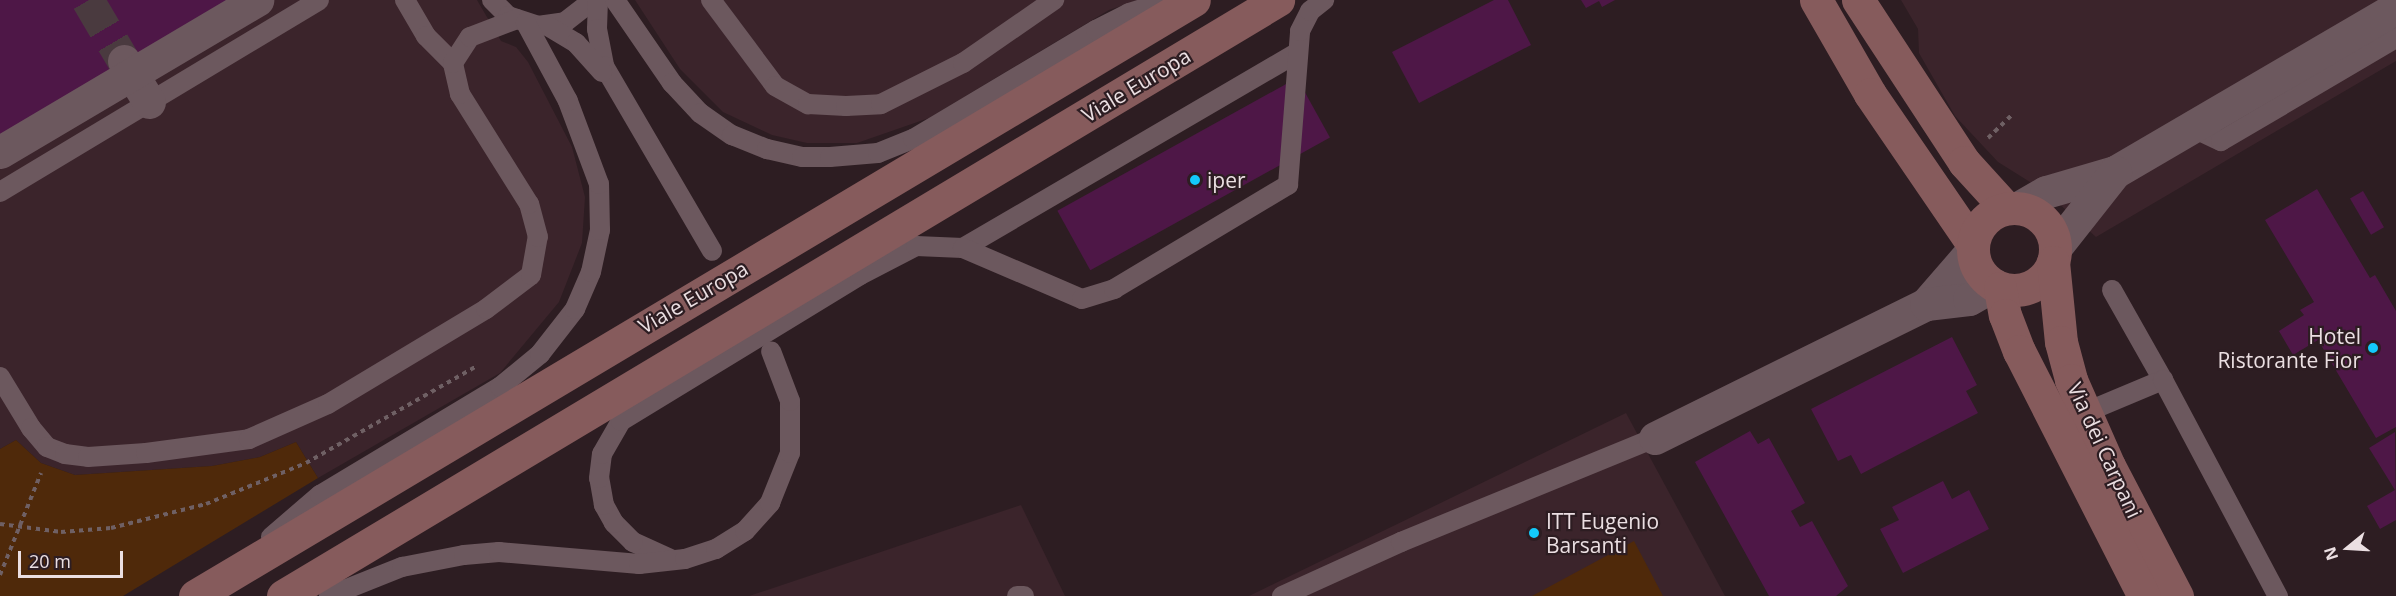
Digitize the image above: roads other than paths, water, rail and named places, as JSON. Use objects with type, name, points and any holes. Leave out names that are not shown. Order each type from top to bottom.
[{"type":"street","points":[[0,152],[128,67],[257,0]]},
{"type":"street","name":"Viale Europa","points":[[205,590],[1194,0]]},
{"type":"street","name":"Viale Europa","points":[[283,596],[1278,0]]},
{"type":"street","points":[[1816,0],[1870,94],[1972,247],[1979,272],[1997,286],[2020,290],[2033,286],[2044,278],[2054,255],[2115,172]]},
{"type":"street","points":[[1858,0],[1964,162],[2012,208],[2040,217],[2049,227],[2054,255]]},
{"type":"street","points":[[1926,304],[1972,247],[1983,220],[2046,192],[2115,172],[2396,8]]},
{"type":"street","points":[[128,67],[149,102]]},
{"type":"street","name":"Via dei Carpani","points":[[2054,255],[2061,342],[2084,413],[2177,596]]},
{"type":"street","points":[[1654,438],[1926,304],[1969,299],[1997,286]]},
{"type":"street","name":"Via dei Carpani","points":[[1997,286],[2019,351],[2144,596]]},
{"type":"lane","points":[[0,192],[319,0]]},
{"type":"lane","points":[[0,377],[31,428],[54,450],[88,457],[249,439],[328,404],[486,309],[531,275],[538,237],[529,204],[460,94],[453,63],[431,42],[405,0]]},
{"type":"lane","points":[[205,590],[320,495],[506,382],[551,341],[575,309],[596,249],[601,206],[599,184],[568,100],[521,21],[492,0]]},
{"type":"lane","points":[[453,63],[470,37],[521,21],[546,25],[564,22],[593,0]]},
{"type":"lane","points":[[598,0],[601,54],[640,129],[712,250]]},
{"type":"lane","points":[[615,0],[672,83],[700,113],[732,135],[767,149],[802,157],[830,157],[878,153],[913,139],[1096,30],[1129,13],[1171,0]]},
{"type":"lane","points":[[711,0],[774,86],[808,104],[846,106],[881,104],[963,63],[1054,0]]},
{"type":"lane","points":[[673,560],[633,542],[608,514],[599,478],[611,434],[630,414],[904,250],[934,244],[963,248],[1082,299],[1114,289],[1288,185],[1298,52],[1304,18],[1324,0]]},
{"type":"lane","points":[[1877,0],[1893,31],[1903,72]]},
{"type":"lane","points":[[546,25],[591,57],[640,129]]},
{"type":"lane","points":[[2193,128],[2222,141],[2396,38]]},
{"type":"lane","points":[[963,248],[1298,52]]},
{"type":"lane","points":[[803,310],[845,260]]},
{"type":"lane","points":[[2112,290],[2163,380],[2278,596]]},
{"type":"lane","points":[[329,596],[402,567],[464,555],[499,552],[628,563],[699,556],[733,539],[757,521],[778,488],[790,453],[792,413],[784,381],[771,351]]},
{"type":"lane","points":[[2084,413],[2163,380]]},
{"type":"lane","points":[[1282,596],[1401,542],[1654,438]]},
{"type":"lane","points":[[1017,596],[1024,596]]},
{"type":"tunnel","points":[[88,0],[124,61]]},
{"type":"place","name":"iper","points":[[1195,180]]},
{"type":"place","name":"Hotel Ristorante Fior","points":[[2373,348]]},
{"type":"place","name":"ITT Eugenio Barsanti","points":[[1534,533]]}]
